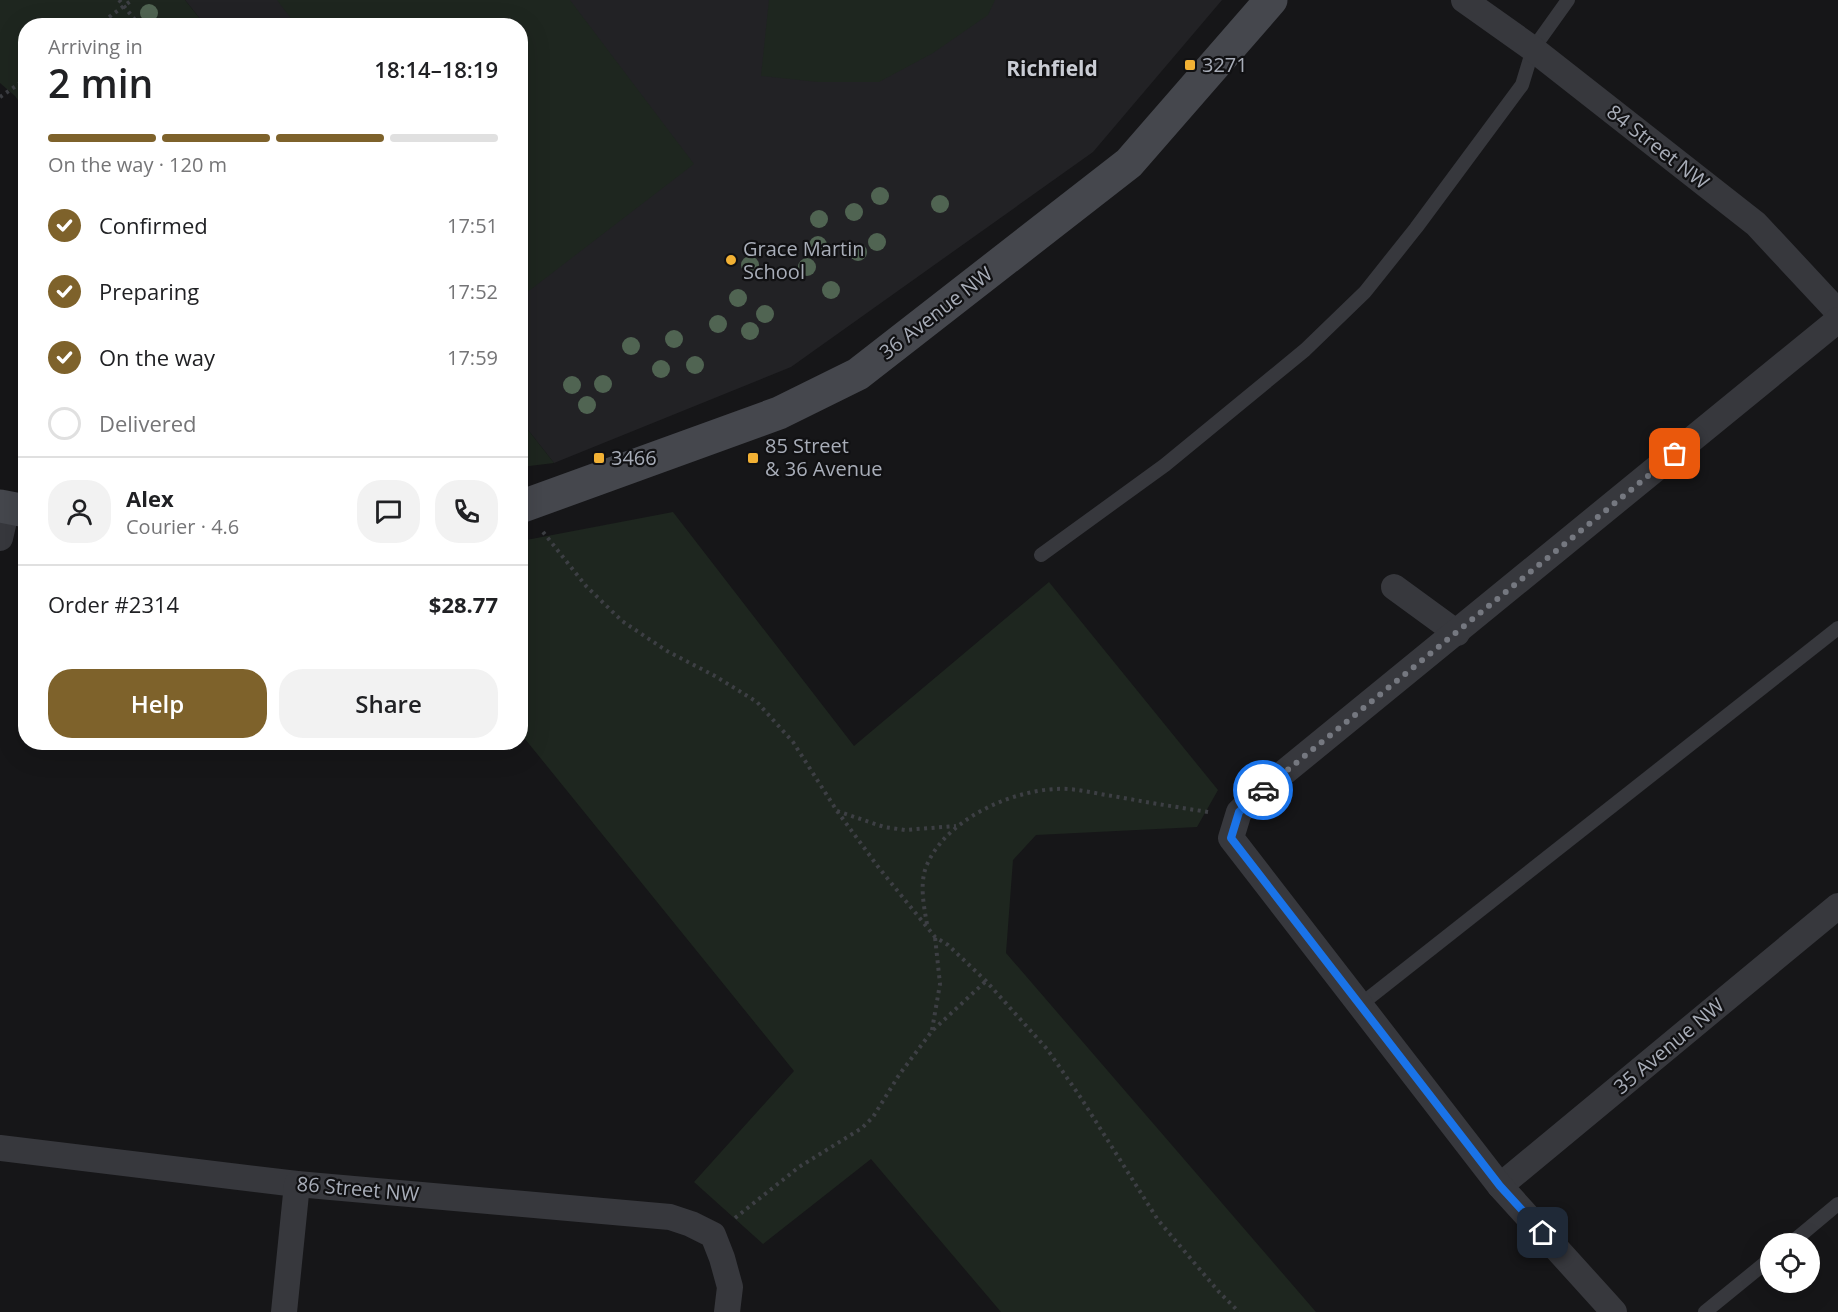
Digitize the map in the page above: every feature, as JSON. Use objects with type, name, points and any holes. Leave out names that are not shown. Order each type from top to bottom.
[{"type":"street","name":"36 Avenue NW","points":[[528,504],[779,413],[858,374],[1129,163],[1271,0]]},
{"type":"street","name":"84 Street NW","points":[[1464,0],[1533,49],[1756,224],[1838,312]]},
{"type":"street","points":[[1614,1312],[1500,1186],[1231,838],[1239,812],[1838,320]]},
{"type":"street","points":[[1394,587],[1457,633]]},
{"type":"street","name":"35 Avenue NW","points":[[1500,1186],[1838,906]]},
{"type":"street","name":"86 Street NW","points":[[0,1148],[297,1184],[670,1217],[713,1235],[730,1287],[727,1312]]},
{"type":"street","points":[[284,1312],[297,1184]]},
{"type":"lane","points":[[1041,555],[1165,465],[1305,350],[1365,292],[1416,228],[1522,85],[1533,49],[1568,0]]},
{"type":"lane","points":[[1360,1005],[1838,628]]},
{"type":"lane","points":[[1803,1233],[1838,1204]]},
{"type":"lane","points":[[1706,1312],[1760,1267]]},
{"type":"path","points":[[119,0],[134,18]]},
{"type":"path","points":[[108,18],[132,0]]},
{"type":"path","points":[[0,97],[18,84]]},
{"type":"path","points":[[528,516],[586,586],[622,621],[667,651],[757,702],[793,742],[837,812],[935,937],[948,945],[986,981],[1047,1049],[1081,1098],[1158,1220],[1239,1312]]},
{"type":"path","points":[[927,925],[922,894],[925,871],[932,855],[957,826],[998,802],[1028,793],[1069,789],[1208,812]]},
{"type":"path","points":[[837,812],[884,827],[905,830],[957,826]]},
{"type":"path","points":[[932,1031],[940,984],[935,937]]},
{"type":"path","points":[[734,1219],[798,1167],[862,1128],[873,1117],[899,1075],[932,1031],[986,981]]},
{"type":"shaded area","points":[[0,0],[185,0],[199,18],[18,18],[18,100],[0,83]]},
{"type":"shaded area","name":"Grace Martin School","points":[[185,0],[1222,0],[1093,152],[791,367],[554,463],[528,430],[528,18],[199,18]]},
{"type":"shaded area","points":[[277,0],[570,0],[694,164],[528,292],[528,18],[291,18]]},
{"type":"shaded area","points":[[769,0],[995,0],[988,15],[933,53],[879,82],[818,82],[761,76]]},
{"type":"shaded area","points":[[528,430],[554,463],[528,466]]},
{"type":"shaded area","points":[[673,512],[854,746],[1049,582],[1218,790],[1197,827],[1036,835],[1013,860],[1006,953],[1316,1312],[1001,1312],[871,1159],[763,1244],[694,1182],[794,1071],[528,743],[528,540]]},
{"type":"way so far","points":[[1263,790],[1675,454]]},
{"type":"place","name":"3271","points":[[1190,65]]},
{"type":"place","name":"Grace Martin School","points":[[731,260]]},
{"type":"place","name":"3466","points":[[599,458]]},
{"type":"place","name":"85 Street & 36 Avenue","points":[[753,458]]},
{"type":"district","name":"Richfield","points":[[1052,69]]},
{"type":"route","points":[[1263,790],[1239,812],[1231,838],[1500,1186],[1543,1233]]}]
